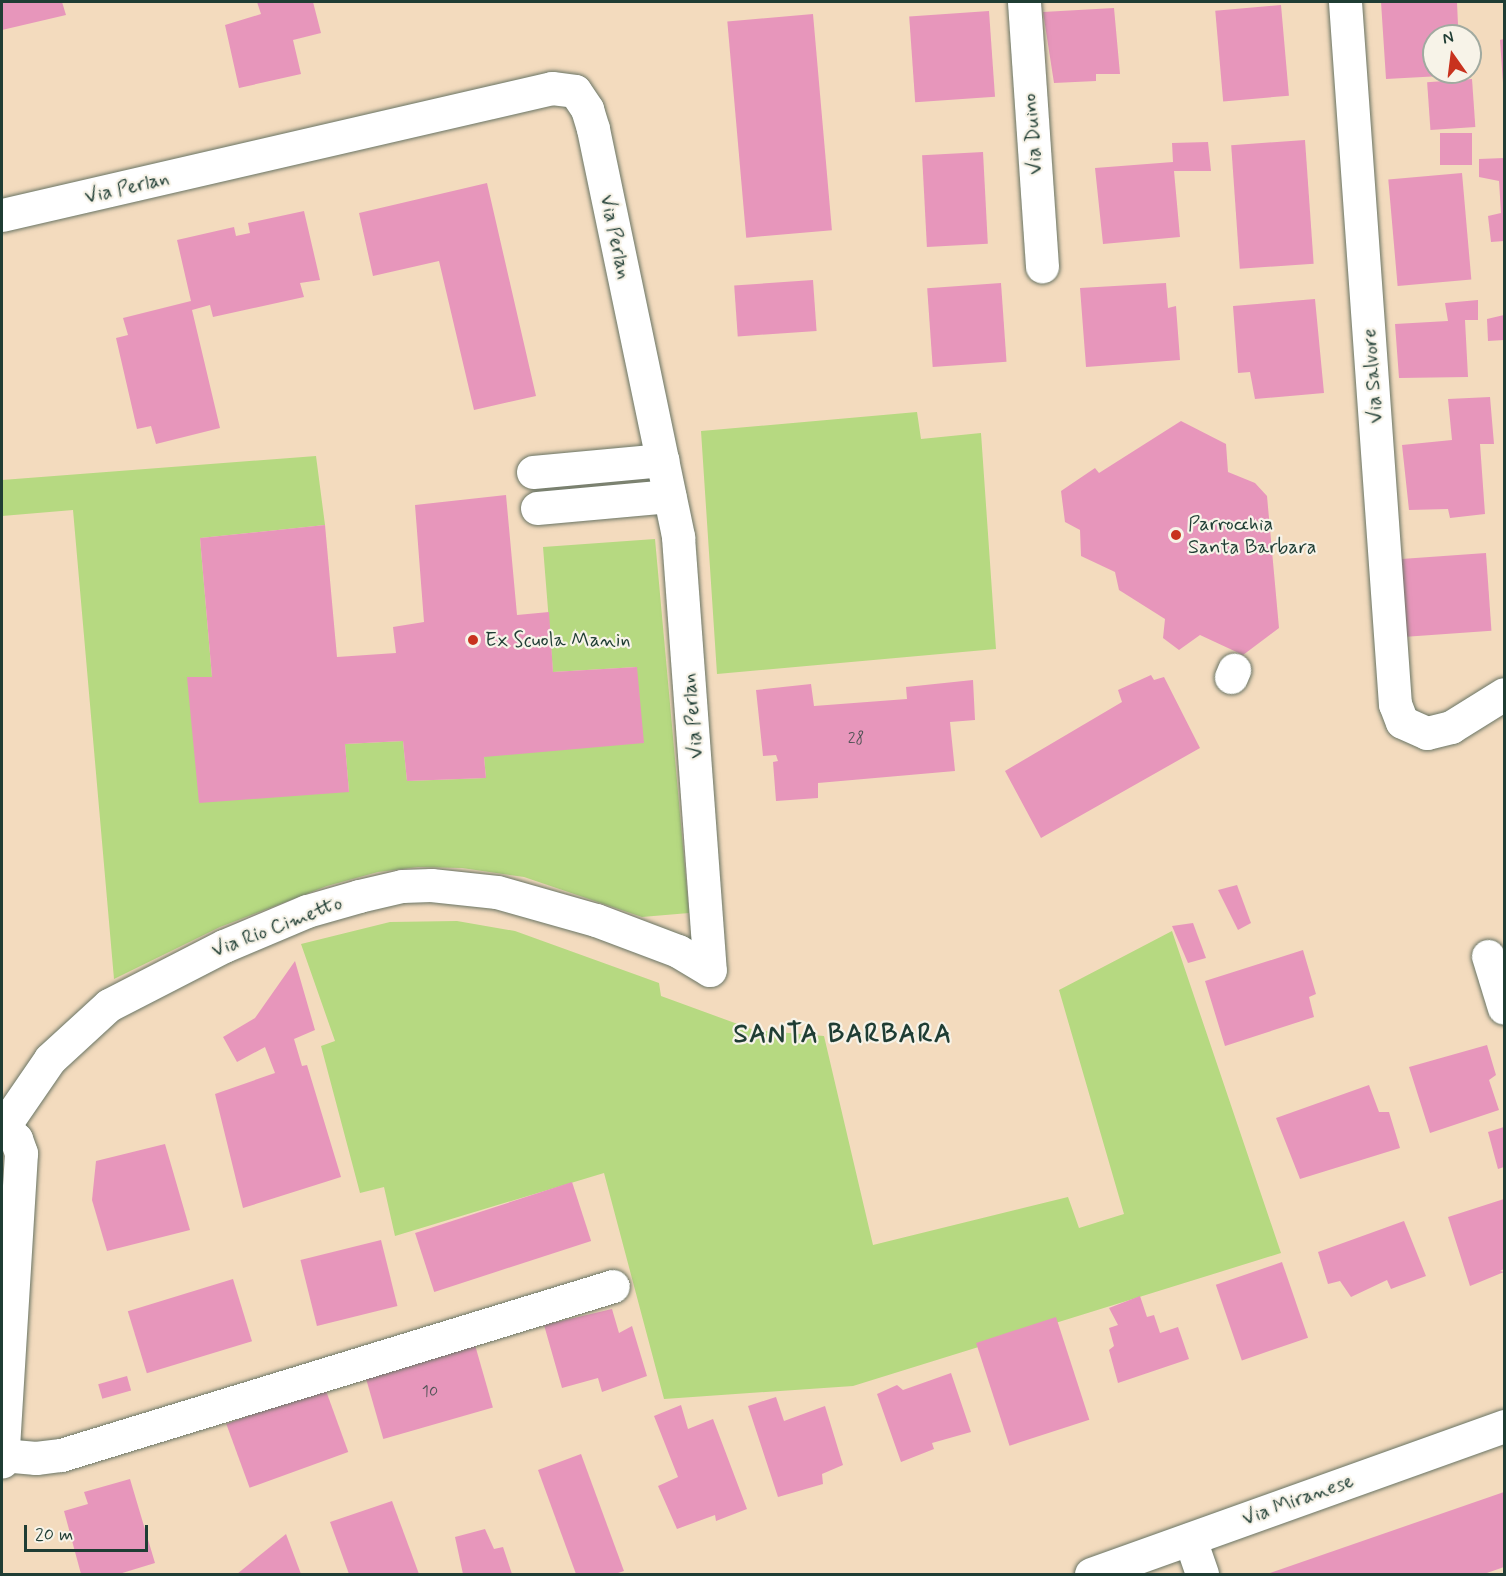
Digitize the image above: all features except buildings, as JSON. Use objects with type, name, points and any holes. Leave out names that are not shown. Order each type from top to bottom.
[{"type":"street","name":"Via Duino","points":[[1024,2],[1042,266]]},
{"type":"street","name":"Via Salvore","points":[[1345,2],[1395,704],[1402,722],[1427,733],[1451,727],[1504,694]]},
{"type":"street","name":"Via Perlan","points":[[2,215],[541,90],[575,91],[587,109],[593,129],[678,537],[708,899],[710,970]]},
{"type":"street","points":[[533,472],[662,460]]},
{"type":"street","points":[[537,508],[669,496]]},
{"type":"street","name":"Via Rio Cimetto","points":[[3,1125],[39,1072],[77,1031],[109,1005],[224,946],[307,911],[402,886],[431,885],[534,900],[678,951],[710,970]]},
{"type":"street","points":[[1488,956],[1504,1008]]},
{"type":"street","points":[[2,1461],[21,1153],[3,1125]]},
{"type":"street","points":[[2,1455],[36,1458],[61,1455],[613,1286]]},
{"type":"street","name":"Via Miranese","points":[[1091,1575],[1503,1432]]},
{"type":"street","points":[[1190,1539],[1202,1575]]},
{"type":"green space","points":[[917,412],[921,439],[981,433],[996,649],[717,674],[701,431]]},
{"type":"green space","points":[[316,456],[325,525],[200,538],[212,677],[188,677],[349,792],[345,744],[403,741],[407,781],[486,778],[484,757],[637,667],[553,672],[543,547],[655,539],[689,913],[642,917],[524,877],[462,868],[418,867],[378,872],[327,886],[220,927],[114,979],[73,510],[2,516],[2,480]]},
{"type":"green space","points":[[457,921],[515,931],[659,983],[661,996],[754,1030],[824,1036],[873,1245],[1068,1197],[1079,1228],[1124,1214],[1059,990],[1172,931],[1281,1253],[853,1386],[664,1399],[604,1173],[395,1236],[384,1187],[360,1193],[321,1046],[335,1041],[301,944],[390,922]]},
{"type":"place","name":"Parrocchia Santa Barbara","points":[[1176,535]]},
{"type":"place","name":"Ex Scuola Manin","points":[[473,640]]},
{"type":"district","name":"SANTA BARBARA","points":[[843,1036]]}]
